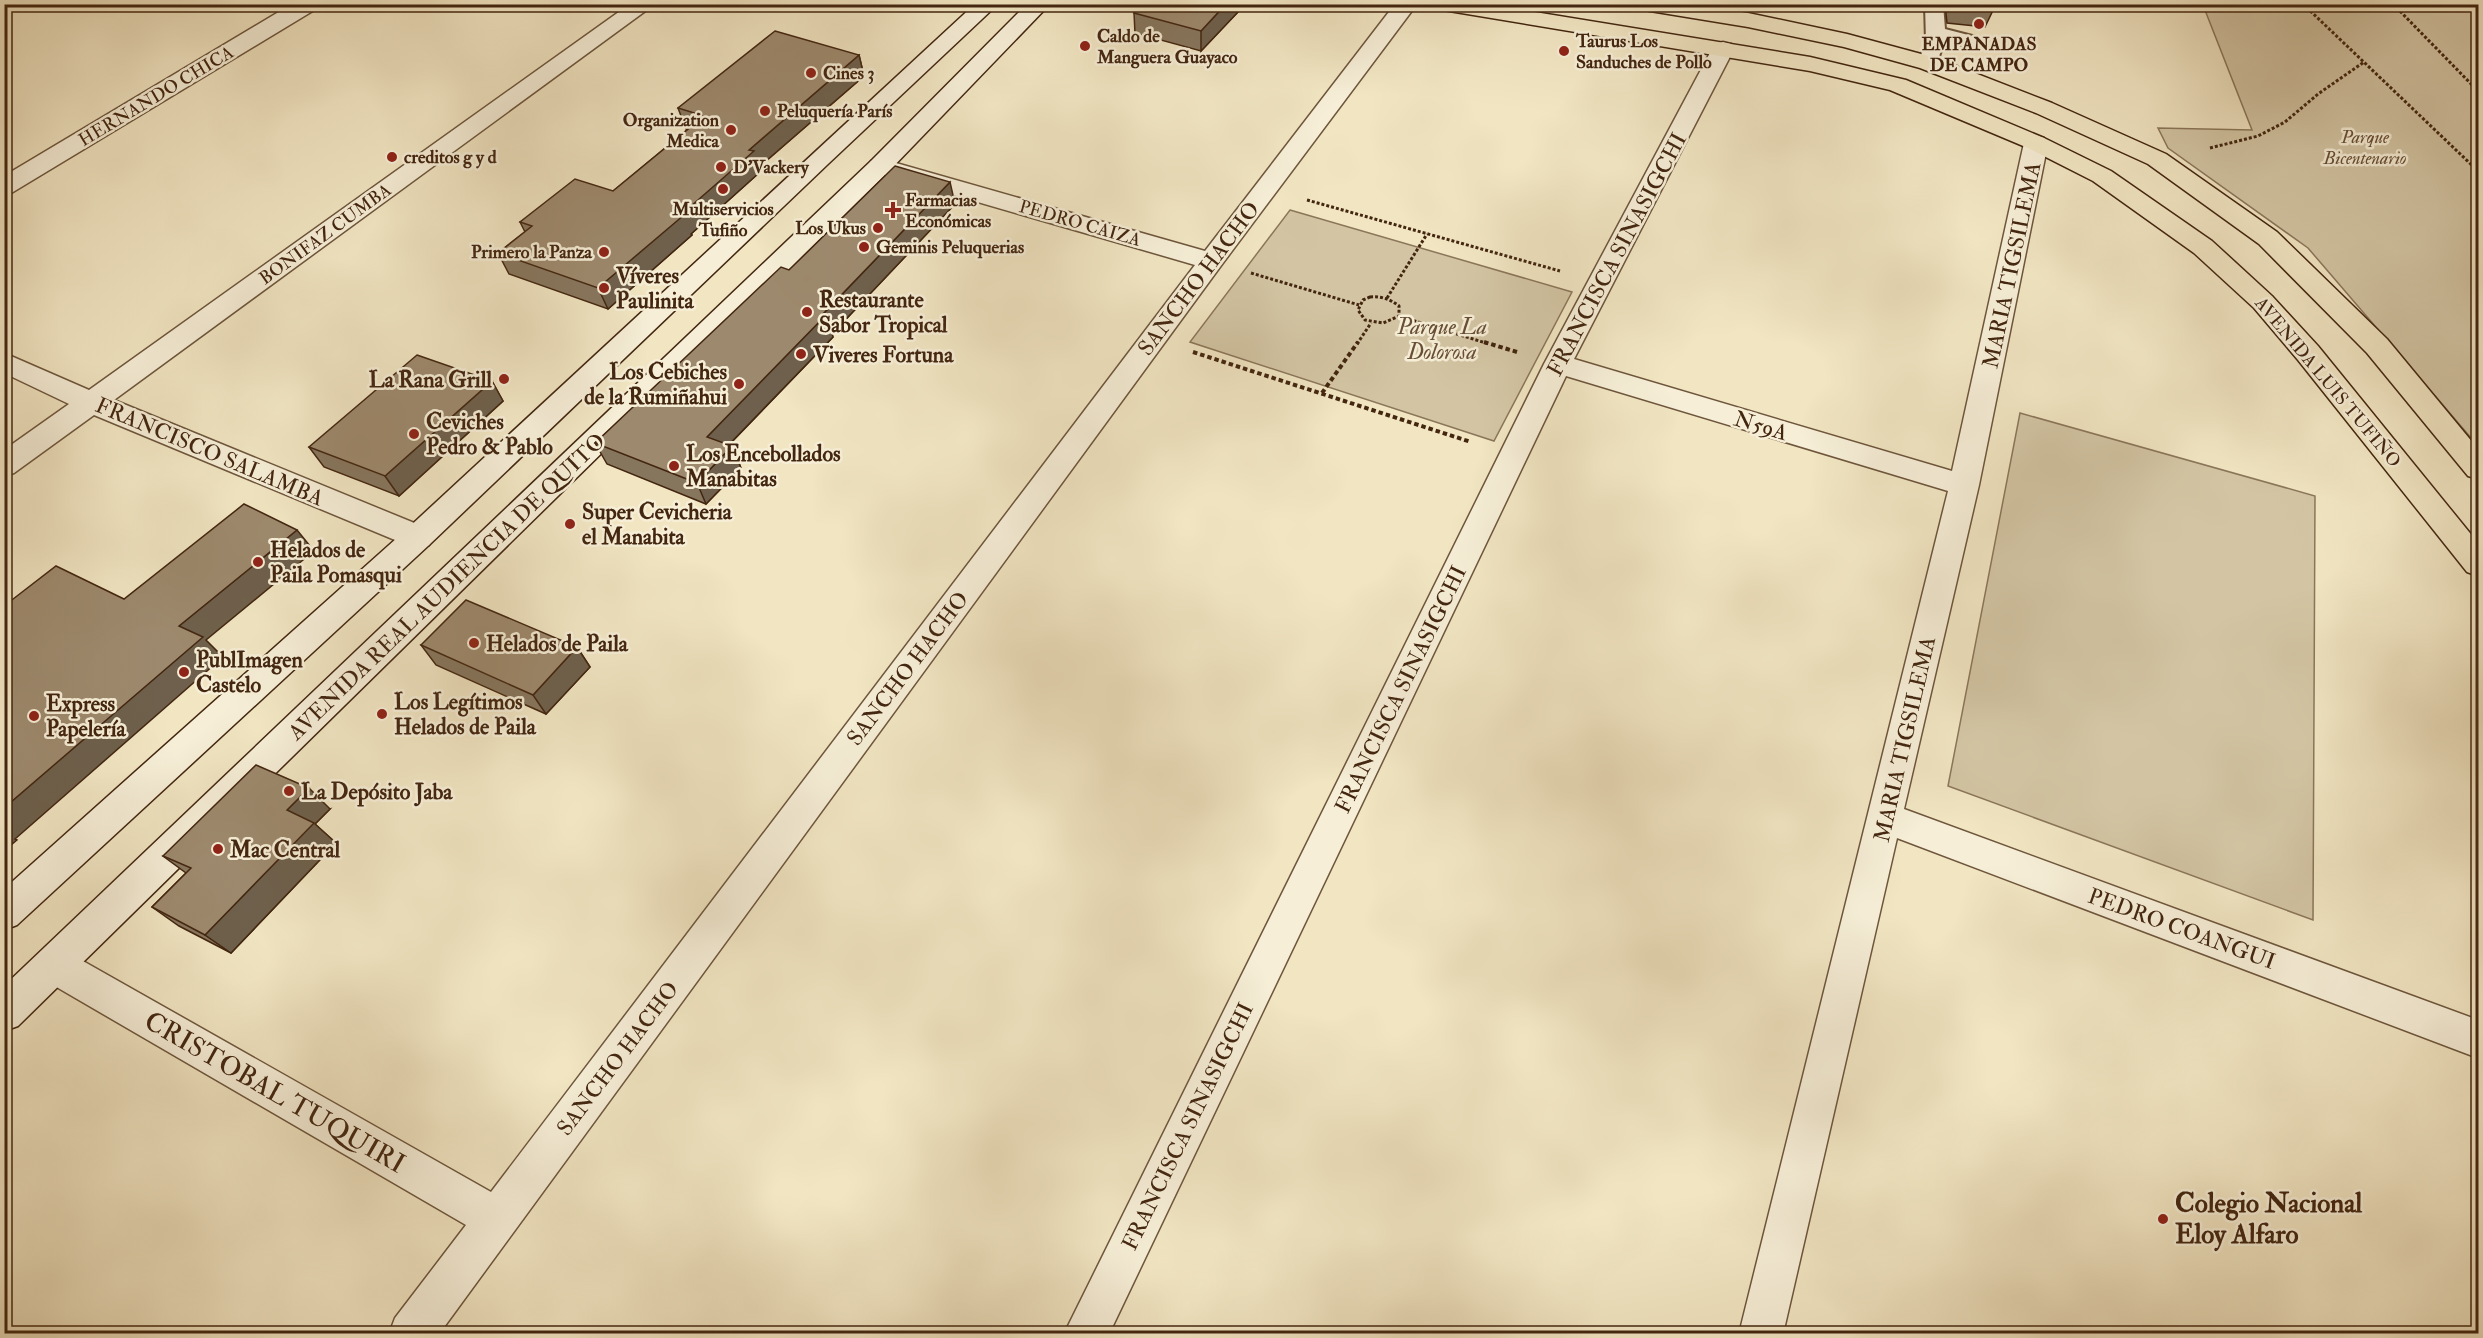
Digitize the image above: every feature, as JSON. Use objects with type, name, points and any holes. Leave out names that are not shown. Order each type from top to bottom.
[{"type":"main road","name":"AVENIDA LUIS TUFIÑO","points":[[1443,4],[1577,14],[1723,49],[1810,64],[1898,86],[2036,143],[2111,182],[2203,248],[2263,302],[2308,353],[2478,564]]},
{"type":"main road","points":[[1644,4],[1759,22],[1847,41],[1928,63],[2044,108],[2157,159],[2268,238],[2377,346],[2478,468]]},
{"type":"street","name":"HERNANDO CHICA","points":[[4,187],[308,4]]},
{"type":"street","name":"BONIFAZ CUMBA","points":[[4,465],[645,4]]},
{"type":"street","points":[[4,913],[418,537],[819,159],[988,4]]},
{"type":"street","name":"AVENIDA REAL AUDIENCIA DE QUITO","points":[[4,1013],[880,166],[1040,4]]},
{"type":"street","name":"SANCHO HACHO","points":[[411,1334],[1152,339],[1407,4]]},
{"type":"street","name":"FRANCISCA SINASIGCHI","points":[[1086,1334],[1558,364],[1723,49]]},
{"type":"street","name":"MARIA TIGSILEMA","points":[[1761,1334],[1964,485],[2036,143]]},
{"type":"street","name":"PEDRO CAIZA","points":[[880,166],[1211,261]]},
{"type":"street","name":"FRANCISCO SALAMBA","points":[[4,362],[91,402],[418,537]]},
{"type":"street","name":"N59A","points":[[1558,364],[1964,485]]},
{"type":"street","name":"PEDRO COANGUI","points":[[1885,818],[2478,1039]]},
{"type":"street","name":"CRISTOBAL TUQUIRI","points":[[54,965],[496,1219]]},
{"type":"lane","points":[[1928,63],[1936,42],[1934,4]]},
{"type":"lane","points":[[1936,32],[1977,43]]},
{"type":"path","points":[[2303,4],[2478,171]]},
{"type":"path","points":[[2393,4],[2478,91]]},
{"type":"path","points":[[2157,159],[2258,136],[2285,122],[2318,94],[2364,62]]},
{"type":"path","points":[[1266,188],[1601,283]]},
{"type":"path","points":[[1387,298],[1427,234]]},
{"type":"path","points":[[1211,261],[1359,305]]},
{"type":"path","points":[[1359,305],[1370,297],[1387,298],[1399,306],[1399,316]]},
{"type":"path","points":[[1359,305],[1359,315],[1371,323],[1388,324],[1399,316]]},
{"type":"path","points":[[1399,316],[1558,364]]},
{"type":"path","points":[[1322,393],[1371,323]]},
{"type":"path","points":[[1152,339],[1514,456]]},
{"type":"green space","name":"Parque Bicentenario","points":[[2203,5],[2478,5],[2478,446],[2308,248],[2168,148],[2158,128],[2252,130]]},
{"type":"green space","name":"Parque La Dolorosa","points":[[1290,210],[1572,292],[1494,441],[1190,342]]},
{"type":"green space","points":[[2020,413],[2315,496],[2313,920],[1948,786]]},
{"type":"building","points":[[1142,4],[1226,4],[1201,31],[1134,13]]},
{"type":"building","points":[[775,31],[859,55],[749,150],[754,151],[682,214],[684,215],[598,288],[498,253],[532,226],[520,222],[575,179],[613,191],[704,116],[678,108]]},
{"type":"building","points":[[895,166],[950,182],[823,314],[826,315],[707,437],[732,446],[697,483],[595,443],[781,267],[789,270]]},
{"type":"building","points":[[417,355],[492,381],[385,476],[309,447]]},
{"type":"building","points":[[244,504],[297,530],[179,626],[203,637],[4,808],[4,606],[56,566],[124,599]]},
{"type":"building","points":[[466,600],[577,647],[533,695],[421,645]]},
{"type":"building","points":[[256,765],[309,788],[287,810],[314,823],[205,935],[152,907],[191,868],[163,856]]},
{"type":"place","name":"EMPANADAS DE CAMPO","points":[[1979,24]]},
{"type":"place","name":"Caldo de Manguera Guayaco","points":[[1085,46]]},
{"type":"place","name":"Taurus Los Sanduches de Pollo","points":[[1564,51]]},
{"type":"place","name":"Cines 3","points":[[811,73]]},
{"type":"place","name":"Peluquería París","points":[[765,111]]},
{"type":"place","name":"Organization Medica","points":[[731,130]]},
{"type":"place","name":"creditos g y d","points":[[392,157]]},
{"type":"place","name":"D'Vackery","points":[[721,167]]},
{"type":"place","name":"Multiservicios Tufiño","points":[[723,189]]},
{"type":"place","name":"Farmacias Económicas","points":[[893,210]]},
{"type":"place","name":"Los Ukus","points":[[878,228]]},
{"type":"place","name":"Geminis Peluquerias","points":[[864,247]]},
{"type":"place","name":"Primero la Panza","points":[[604,252]]},
{"type":"place","name":"Víveres Paulinita","points":[[604,288]]},
{"type":"place","name":"Restaurante Sabor Tropical","points":[[807,312]]},
{"type":"place","name":"Viveres Fortuna","points":[[801,354]]},
{"type":"place","name":"La Rana Grill","points":[[504,379]]},
{"type":"place","name":"Los Cebiches de la Rumiñahui","points":[[739,384]]},
{"type":"place","name":"Ceviches Pedro & Pablo","points":[[414,434]]},
{"type":"place","name":"Los Encebollados Manabitas","points":[[674,466]]},
{"type":"place","name":"Super Cevicheria el Manabita","points":[[570,524]]},
{"type":"place","name":"Helados de Paila Pomasqui","points":[[258,562]]},
{"type":"place","name":"Helados de Paila","points":[[474,643]]},
{"type":"place","name":"PublImagen Castelo","points":[[184,672]]},
{"type":"place","name":"Los Legítimos Helados de Paila","points":[[382,714]]},
{"type":"place","name":"Express Papelería","points":[[34,716]]},
{"type":"place","name":"La Depósito Jaba","points":[[289,791]]},
{"type":"place","name":"Mac Central","points":[[218,849]]},
{"type":"place","name":"Colegio Nacional Eloy Alfaro","points":[[2163,1219]]}]
